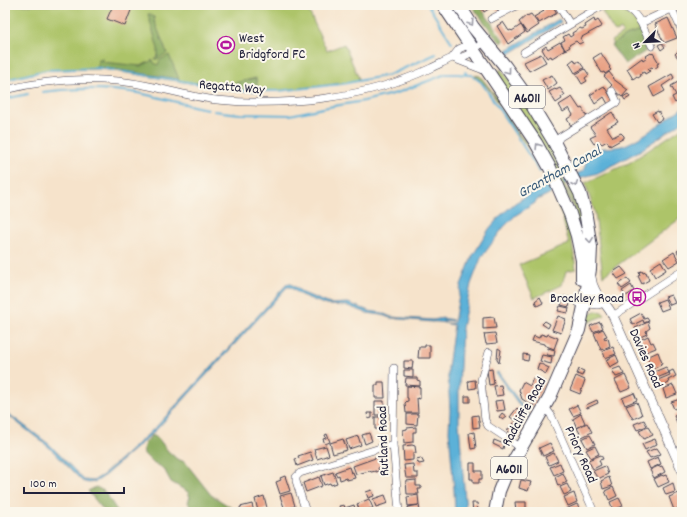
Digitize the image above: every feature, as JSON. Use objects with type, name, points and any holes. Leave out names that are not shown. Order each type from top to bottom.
[{"type":"highway","name":"Radcliffe Road","points":[[459,5],[484,41],[505,66],[525,94],[554,142],[576,186],[585,211],[591,247],[590,270],[562,370],[545,407],[520,447],[506,474],[499,491],[495,512]]},
{"type":"highway","name":"Radcliffe Road","points":[[446,8],[536,143],[550,168],[570,214],[580,248],[582,260],[582,302]]},
{"type":"street","points":[[491,19],[518,5]]},
{"type":"street","points":[[558,5],[570,24]]},
{"type":"street","points":[[524,52],[604,5]]},
{"type":"street","points":[[621,5],[635,13],[652,46]]},
{"type":"street","points":[[641,23],[680,5]]},
{"type":"street","points":[[672,9],[682,31]]},
{"type":"street","name":"Regatta Way","points":[[5,90],[53,81],[92,79],[148,86],[218,100],[258,102],[308,100],[379,88],[410,78],[452,58],[463,57],[471,47],[484,41]]},
{"type":"street","points":[[452,58],[488,72]]},
{"type":"street","points":[[554,142],[617,102],[612,91]]},
{"type":"street","name":"Davies Road","points":[[590,270],[593,288],[608,306],[613,316],[682,470]]},
{"type":"street","points":[[613,316],[682,271]]},
{"type":"street","points":[[582,302],[598,304],[604,302]]},
{"type":"street","points":[[489,352],[481,380],[484,420],[488,426],[520,447]]},
{"type":"street","name":"Rutland Road","points":[[394,368],[393,444],[399,512]]},
{"type":"street","name":"Priory Road","points":[[545,407],[551,415],[594,512]]},
{"type":"street","points":[[306,512],[296,477],[300,474],[393,444]]},
{"type":"green space","points":[[5,5],[306,5],[327,51],[344,44],[360,81],[276,91],[240,90],[193,83],[191,84],[102,69],[48,70],[5,80]]},
{"type":"green space","points":[[471,5],[479,5],[504,41],[503,42],[501,43],[498,40]]},
{"type":"green space","points":[[610,9],[621,11],[629,15],[641,31],[625,36],[613,44],[611,41],[623,33],[621,29],[616,32],[614,31],[602,12]]},
{"type":"green space","points":[[148,14],[155,18],[154,20],[167,53],[158,59],[155,59],[158,56],[158,49]]},
{"type":"green space","points":[[641,31],[646,51],[625,64],[611,45],[625,36]]},
{"type":"green space","points":[[169,55],[179,79],[97,67],[99,60],[102,58],[102,62],[141,66],[153,60],[154,63],[158,65],[160,60]]},
{"type":"green space","points":[[501,69],[526,103],[565,173],[561,176],[575,211],[498,77],[498,73]]},
{"type":"green space","points":[[474,75],[480,76],[503,105],[513,126],[533,149],[556,194],[531,151],[516,132],[497,100],[487,86]]},
{"type":"green space","points":[[256,78],[258,91],[240,90],[196,83],[204,81],[222,86]]},
{"type":"green space","points":[[682,128],[682,217],[603,276],[595,213],[585,183],[629,163]]},
{"type":"green space","points":[[571,186],[577,198],[586,244],[574,214],[576,212],[568,188]]},
{"type":"green space","points":[[558,198],[571,235],[576,269],[566,271],[562,285],[534,298],[519,265],[569,244],[562,216],[555,200]]},
{"type":"green space","points":[[596,311],[602,312],[605,315],[587,323],[589,315]]},
{"type":"green space","points":[[152,435],[158,438],[168,451],[177,459],[185,462],[211,495],[232,508],[221,512],[176,512],[191,508],[188,502],[190,497],[188,492],[171,482],[165,471],[160,466],[154,464],[144,454],[143,449],[145,443]]},
{"type":"green space","points":[[96,487],[104,491],[118,512],[105,512],[88,491]]},
{"type":"water","points":[[559,19],[561,22],[509,54],[507,50]]},
{"type":"water","name":"Grantham Canal","points":[[682,108],[682,122],[641,150],[598,173],[565,184],[564,180],[583,171],[587,158],[595,150],[621,146],[632,142]]},
{"type":"water","name":"Grantham Canal","points":[[548,184],[553,190],[551,193],[537,200],[535,203],[516,215],[503,228],[481,258],[471,284],[462,328],[459,387],[459,423],[466,512],[455,512],[449,431],[450,410],[448,368],[454,325],[438,322],[390,318],[382,315],[367,313],[348,306],[326,305],[301,295],[290,287],[287,287],[156,430],[103,477],[95,482],[88,483],[82,481],[50,448],[5,413],[5,411],[50,445],[84,480],[93,481],[103,475],[157,426],[287,284],[291,284],[303,293],[330,304],[348,303],[391,317],[433,320],[443,318],[453,320],[442,320],[446,323],[454,322],[461,285],[472,257],[489,229],[500,216],[515,203]]},
{"type":"water","points":[[498,372],[531,418],[530,420],[496,373]]},
{"type":"building","points":[[113,5],[133,5],[125,26],[107,19]]},
{"type":"building","points":[[480,5],[495,5],[484,12]]},
{"type":"building","points":[[499,5],[508,5],[498,11],[495,7]]},
{"type":"building","points":[[542,5],[552,5],[557,13],[539,23],[534,17],[544,11]]},
{"type":"building","points":[[531,14],[539,25],[527,33],[519,22],[527,15]]},
{"type":"building","points":[[668,18],[677,38],[664,43],[655,24]]},
{"type":"building","points":[[594,19],[595,22],[598,20],[602,26],[580,38],[583,42],[579,44],[576,41],[569,45],[570,47],[565,50],[561,42],[565,40],[563,37],[568,34],[570,37],[573,35],[572,33],[580,28],[582,29],[586,27],[585,25]]},
{"type":"building","points":[[503,22],[509,31],[512,31],[521,25],[525,32],[508,44],[497,26]]},
{"type":"building","points":[[560,42],[565,50],[552,58],[551,56],[547,58],[542,49],[546,46],[548,49]]},
{"type":"building","points":[[662,43],[665,47],[661,50],[658,45]]},
{"type":"building","points":[[680,49],[682,52],[682,63],[675,54]]},
{"type":"building","points":[[601,53],[611,70],[605,74],[604,72],[602,73],[593,58]]},
{"type":"building","points":[[653,53],[659,63],[657,64],[658,66],[654,69],[652,67],[648,69],[650,71],[645,74],[644,72],[640,74],[641,76],[638,78],[637,76],[633,79],[627,69],[642,58],[643,60]]},
{"type":"building","points":[[541,54],[546,62],[529,71],[524,62]]},
{"type":"building","points":[[574,59],[576,63],[579,61],[584,68],[575,73],[569,63]]},
{"type":"building","points":[[585,69],[589,75],[585,78],[587,81],[582,84],[576,74]]},
{"type":"building","points":[[609,72],[613,77],[612,78],[628,90],[622,97],[610,87],[612,85],[604,76]]},
{"type":"building","points":[[672,74],[674,78],[662,86],[665,91],[654,97],[649,87]]},
{"type":"building","points":[[552,75],[557,83],[548,90],[542,80]]},
{"type":"building","points":[[678,82],[682,88],[682,98],[675,103],[672,97],[676,95],[671,86]]},
{"type":"building","points":[[604,86],[613,101],[608,104],[604,97],[595,104],[590,95]]},
{"type":"building","points":[[560,88],[565,95],[556,103],[549,92]]},
{"type":"building","points":[[628,94],[630,97],[625,100],[623,97]]},
{"type":"building","points":[[572,97],[580,109],[582,108],[588,118],[571,126],[567,119],[573,115],[569,108],[563,112],[559,105]]},
{"type":"building","points":[[658,111],[663,119],[657,122],[652,114]]},
{"type":"building","points":[[612,112],[618,122],[607,128],[613,137],[621,133],[624,138],[610,146],[607,141],[602,144],[599,141],[594,144],[590,138],[596,135],[590,127]]},
{"type":"building","points":[[682,248],[682,260],[677,251]]},
{"type":"building","points":[[674,252],[679,261],[669,267],[663,259]]},
{"type":"building","points":[[661,261],[666,270],[655,277],[650,268]]},
{"type":"building","points":[[621,267],[627,274],[618,279],[613,272]]},
{"type":"building","points":[[642,271],[643,273],[646,272],[649,280],[642,284],[638,276],[640,275],[639,272]]},
{"type":"building","points":[[627,278],[631,283],[622,289],[618,284]]},
{"type":"building","points":[[631,285],[634,291],[626,296],[622,291]]},
{"type":"building","points":[[671,295],[675,303],[670,305],[665,297]]},
{"type":"building","points":[[564,296],[572,298],[569,307],[561,305]]},
{"type":"building","points":[[540,297],[543,303],[537,306],[535,301]]},
{"type":"building","points":[[665,299],[669,308],[661,311],[657,302]]},
{"type":"building","points":[[560,306],[569,308],[568,313],[558,311]]},
{"type":"building","points":[[641,313],[644,319],[647,318],[649,321],[644,323],[643,320],[633,325],[630,319]]},
{"type":"building","points":[[558,316],[566,319],[561,333],[552,330]]},
{"type":"building","points":[[494,317],[496,328],[483,329],[483,318]]},
{"type":"building","points":[[545,321],[550,324],[548,328],[542,324]]},
{"type":"building","points":[[600,322],[603,328],[593,332],[590,326]]},
{"type":"building","points":[[648,322],[650,328],[646,331],[647,334],[638,338],[635,328]]},
{"type":"building","points":[[603,329],[607,336],[604,337],[605,339],[608,338],[610,346],[601,350],[594,333]]},
{"type":"building","points":[[495,333],[497,343],[486,344],[484,334]]},
{"type":"building","points":[[541,334],[547,336],[548,334],[558,338],[554,349],[544,344],[532,341],[534,336],[539,338]]},
{"type":"building","points":[[648,336],[651,343],[653,342],[656,348],[646,352],[640,340]]},
{"type":"building","points":[[425,345],[430,345],[430,358],[418,358],[419,347],[425,347]]},
{"type":"building","points":[[613,347],[616,354],[605,358],[603,351]]},
{"type":"building","points":[[498,348],[501,350],[499,363],[497,360]]},
{"type":"building","points":[[548,348],[555,350],[554,356],[547,355]]},
{"type":"building","points":[[658,352],[662,363],[653,369],[647,357]]},
{"type":"building","points":[[523,354],[529,355],[528,361],[523,360]]},
{"type":"building","points":[[542,355],[552,357],[551,364],[540,361]]},
{"type":"building","points":[[616,355],[619,362],[610,367],[606,360]]},
{"type":"building","points":[[404,361],[413,361],[412,369],[404,368]]},
{"type":"building","points":[[539,363],[549,368],[546,374],[537,369]]},
{"type":"building","points":[[620,367],[624,374],[616,377],[612,370]]},
{"type":"building","points":[[666,367],[669,373],[657,378],[654,372]]},
{"type":"building","points":[[492,369],[494,384],[489,385],[487,370]]},
{"type":"building","points":[[579,369],[584,371],[582,376],[577,374]]},
{"type":"building","points":[[404,370],[413,370],[413,377],[404,376]]},
{"type":"building","points":[[673,370],[676,376],[668,380],[669,383],[661,387],[658,380],[670,375],[669,372]]},
{"type":"building","points":[[625,375],[631,388],[621,392],[615,380]]},
{"type":"building","points":[[576,376],[585,380],[580,394],[570,390]]},
{"type":"building","points":[[406,378],[417,378],[417,380],[420,381],[420,386],[405,385]]},
{"type":"building","points":[[533,378],[545,382],[533,406],[522,399],[519,390],[523,382],[530,386]]},
{"type":"building","points":[[475,380],[476,388],[469,389],[468,381]]},
{"type":"building","points":[[378,382],[384,382],[385,398],[375,398],[375,385],[378,385]]},
{"type":"building","points":[[501,385],[503,395],[496,396],[494,386]]},
{"type":"building","points":[[673,385],[677,394],[666,398],[663,389]]},
{"type":"building","points":[[407,386],[420,387],[420,399],[417,398],[418,413],[406,413],[405,403],[408,401]]},
{"type":"building","points":[[634,393],[637,400],[625,405],[622,398]]},
{"type":"building","points":[[465,396],[470,396],[470,402],[465,402]]},
{"type":"building","points":[[680,399],[682,405],[674,409],[671,402]]},
{"type":"building","points":[[503,400],[505,410],[497,411],[495,401]]},
{"type":"building","points":[[597,400],[598,403],[587,408],[586,405]]},
{"type":"building","points":[[375,401],[384,401],[384,415],[375,415]]},
{"type":"building","points":[[637,402],[642,415],[633,419],[626,406]]},
{"type":"building","points":[[577,405],[581,413],[573,416],[569,409]]},
{"type":"building","points":[[517,408],[526,416],[520,424],[510,417]]},
{"type":"building","points":[[682,412],[682,433],[674,416]]},
{"type":"building","points":[[367,413],[372,413],[372,418],[368,419]]},
{"type":"building","points":[[502,413],[507,417],[503,420],[499,417]]},
{"type":"building","points":[[407,414],[418,414],[417,425],[407,424]]},
{"type":"building","points":[[581,414],[585,423],[577,428],[573,419]]},
{"type":"building","points":[[478,415],[480,427],[473,428],[472,416]]},
{"type":"building","points":[[375,417],[384,417],[384,430],[375,429]]},
{"type":"building","points":[[644,420],[647,426],[637,430],[634,424]]},
{"type":"building","points":[[513,423],[518,426],[511,435],[507,431]]},
{"type":"building","points":[[587,423],[592,432],[582,437],[577,428]]},
{"type":"building","points":[[416,427],[416,432],[413,432],[413,442],[404,443],[403,430]]},
{"type":"building","points":[[648,427],[653,435],[644,439],[639,431]]},
{"type":"building","points":[[474,432],[476,448],[471,449],[469,433]]},
{"type":"building","points":[[369,433],[372,441],[365,444],[362,435]]},
{"type":"building","points":[[327,434],[330,442],[325,444],[323,439],[326,438],[325,435]]},
{"type":"building","points":[[590,435],[595,444],[587,448],[582,439]]},
{"type":"building","points":[[358,436],[361,445],[349,449],[346,440]]},
{"type":"building","points":[[343,439],[347,450],[333,454],[330,443]]},
{"type":"building","points":[[655,439],[657,444],[645,450],[642,444]]},
{"type":"building","points":[[494,440],[504,444],[503,449],[493,444]]},
{"type":"building","points":[[550,443],[554,451],[543,456],[539,448]]},
{"type":"building","points":[[326,446],[329,455],[317,459],[314,449]]},
{"type":"building","points":[[403,446],[415,446],[416,453],[413,453],[413,460],[404,461]]},
{"type":"building","points":[[595,446],[599,454],[591,458],[586,450]]},
{"type":"building","points":[[657,448],[661,454],[650,458],[646,452]]},
{"type":"building","points":[[310,452],[313,460],[297,466],[295,459],[299,458],[298,456]]},
{"type":"building","points":[[554,453],[558,461],[549,465],[545,457]]},
{"type":"building","points":[[601,455],[603,459],[599,460],[601,465],[593,469],[588,460]]},
{"type":"building","points":[[381,456],[382,459],[384,458],[387,467],[382,469],[381,466],[378,468],[379,471],[376,472],[370,471],[356,474],[353,466]]},
{"type":"building","points":[[658,457],[661,464],[650,469],[647,462]]},
{"type":"building","points":[[421,458],[424,463],[419,464],[416,459]]},
{"type":"building","points":[[470,463],[475,463],[475,471],[482,471],[482,479],[479,479],[479,483],[473,483],[473,479],[470,479]]},
{"type":"building","points":[[560,463],[563,471],[554,475],[550,467]]},
{"type":"building","points":[[413,464],[414,473],[418,473],[418,478],[406,478],[404,465]]},
{"type":"building","points":[[605,466],[608,474],[598,479],[593,471]]},
{"type":"building","points":[[658,466],[662,466],[665,472],[654,478],[650,470]]},
{"type":"building","points":[[349,467],[355,478],[340,480],[339,475],[337,476],[335,472]]},
{"type":"building","points":[[333,472],[337,483],[324,485],[321,476]]},
{"type":"building","points":[[563,473],[567,482],[558,486],[555,477]]},
{"type":"building","points":[[662,475],[666,475],[669,482],[658,487],[654,479]]},
{"type":"building","points":[[285,476],[290,491],[280,494],[276,482]]},
{"type":"building","points":[[319,477],[322,486],[306,492],[303,483]]},
{"type":"building","points":[[609,477],[612,486],[603,489],[601,481]]},
{"type":"building","points":[[416,480],[416,486],[421,486],[421,489],[418,489],[419,494],[407,494],[406,481]]},
{"type":"building","points":[[521,480],[531,482],[528,491],[519,488]]},
{"type":"building","points":[[673,483],[675,492],[666,495],[663,488]]},
{"type":"building","points":[[567,484],[571,492],[564,495],[560,487]]},
{"type":"building","points":[[613,487],[617,496],[609,500],[605,491]]},
{"type":"building","points":[[372,490],[374,496],[368,498],[366,492]]},
{"type":"building","points":[[291,493],[295,506],[285,510],[280,496]]},
{"type":"building","points":[[574,493],[577,502],[568,506],[564,497]]},
{"type":"building","points":[[679,493],[682,506],[674,510],[669,497]]},
{"type":"building","points":[[385,495],[388,503],[376,507],[373,499]]},
{"type":"building","points":[[418,495],[419,505],[408,506],[407,497]]},
{"type":"building","points":[[264,496],[267,508],[258,511],[255,499]]},
{"type":"building","points":[[619,498],[623,506],[613,510],[610,502]]},
{"type":"building","points":[[369,499],[373,508],[360,512],[357,504]]},
{"type":"building","points":[[515,502],[526,502],[526,512],[516,512]]},
{"type":"building","points":[[472,503],[477,503],[478,510],[482,510],[482,512],[473,512]]},
{"type":"building","points":[[252,504],[254,512],[241,512],[240,507]]},
{"type":"building","points":[[577,504],[582,512],[567,512],[566,509]]},
{"type":"building","points":[[344,505],[345,508],[354,505],[356,512],[341,512],[339,506]]},
{"type":"building","points":[[419,505],[420,511],[409,512],[408,507]]},
{"type":"waterway","points":[[428,5],[452,43]]},
{"type":"waterway","points":[[5,80],[46,70],[100,68],[238,91],[278,91],[342,84],[389,75],[436,54]]},
{"type":"waterway","points":[[465,72],[468,75],[472,75]]},
{"type":"waterway","points":[[214,111],[240,114],[290,115],[397,93],[446,74],[468,75]]},
{"type":"waterway","points":[[471,75],[481,82],[486,89],[540,172]]},
{"type":"waterway","points":[[42,92],[90,89],[126,91],[208,109]]},
{"type":"waterway","points":[[5,99],[28,94]]},
{"type":"place","name":"West Bridgford FC","points":[[226,45]]},
{"type":"place","name":"Brockley Road","points":[[637,297]]}]
